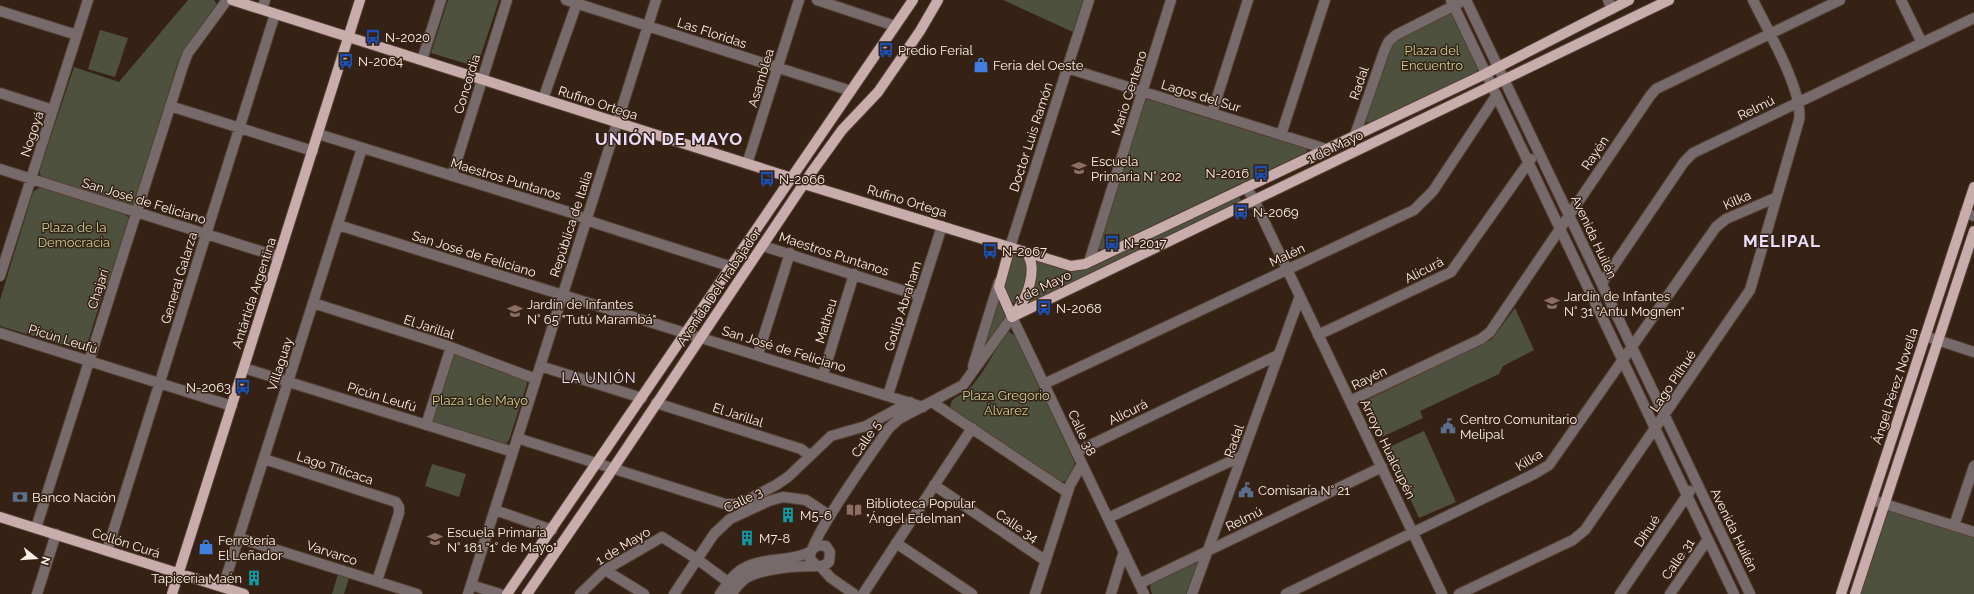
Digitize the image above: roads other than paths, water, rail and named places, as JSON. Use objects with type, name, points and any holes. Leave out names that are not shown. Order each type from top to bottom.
[{"type":"main road","name":"Rufino Ortega","points":[[232,0],[263,5],[275,14],[792,178],[804,184],[1026,252]]},
{"type":"main road","name":"Antártida Argentina","points":[[172,594],[360,0]]},
{"type":"main road","name":"Avenida Del Trabajador","points":[[507,594],[732,267],[913,0]]},
{"type":"main road","name":"Avenida Del Trabajador","points":[[527,594],[613,469],[804,184],[836,138],[878,92],[920,30],[938,0]]},
{"type":"main road","name":"1 de Mayo","points":[[1026,252],[1071,266],[1089,262],[1485,74],[1610,4],[1629,0]]},
{"type":"main road","name":"1 de Mayo","points":[[1012,317],[1669,0]]},
{"type":"main road","name":"Ángel Pérez Novella","points":[[1841,594],[1925,336],[1970,215],[1974,187]]},
{"type":"main road","name":"Ángel Pérez Novella","points":[[1855,594],[1974,231]]},
{"type":"main road","name":"Doctor Luis Ramón","points":[[999,282],[1010,247]]},
{"type":"main road","name":"Calle 5","points":[[1012,317],[1023,300],[1032,270],[1031,261],[1026,252]]},
{"type":"main road","name":"Calle 38","points":[[999,282],[1000,292],[1012,317]]},
{"type":"main road","name":"Collón Curá","points":[[0,517],[244,594]]},
{"type":"street","name":"Nogoyá","points":[[0,276],[88,0]]},
{"type":"street","name":"Chajarí","points":[[36,528],[188,53],[227,0]]},
{"type":"street","points":[[422,60],[441,0]]},
{"type":"street","name":"Concordia","points":[[452,176],[507,0]]},
{"type":"street","name":"Las Floridas","points":[[566,0],[578,2],[851,91]]},
{"type":"street","name":"República de Italia","points":[[470,589],[656,0]]},
{"type":"street","name":"Asamblea","points":[[747,164],[799,0]]},
{"type":"street","points":[[817,0],[895,26]]},
{"type":"street","name":"Doctor Luis Ramón","points":[[1010,247],[1089,0]]},
{"type":"street","name":"Mario Centeno","points":[[1089,262],[1172,0]]},
{"type":"street","points":[[1212,113],[1248,0]]},
{"type":"street","points":[[1282,135],[1324,0]]},
{"type":"street","points":[[1452,3],[1465,0]]},
{"type":"street","name":"Avenida Huilén","points":[[1465,0],[1750,594]]},
{"type":"street","name":"Lago Pilhué","points":[[1459,594],[1573,540],[1585,530],[1750,290],[1799,120],[1799,101],[1795,87],[1753,0]]},
{"type":"street","name":"Rayén","points":[[1350,401],[1486,336],[1493,328],[1653,92],[1664,84],[1840,0]]},
{"type":"street","points":[[1901,0],[1922,43]]},
{"type":"street","points":[[544,99],[578,2]]},
{"type":"street","name":"Radal","points":[[1355,135],[1385,49],[1390,41],[1396,35],[1452,3]]},
{"type":"street","name":"Avenida Huilén","points":[[1452,3],[1734,594]]},
{"type":"street","points":[[0,11],[77,35]]},
{"type":"street","name":"General Galarza","points":[[107,550],[275,14]]},
{"type":"street","name":"Relmú","points":[[1602,283],[1689,155],[1974,18]]},
{"type":"street","name":"Lagos del Sur","points":[[1067,68],[1326,149]]},
{"type":"street","points":[[0,93],[53,110]]},
{"type":"street","name":"Malén","points":[[1044,384],[1409,213],[1421,204],[1433,191],[1496,96]]},
{"type":"street","points":[[170,106],[313,151]]},
{"type":"street","name":"Maestros Puntanos","points":[[318,134],[732,267]]},
{"type":"street","name":"Villaguay","points":[[223,587],[362,148]]},
{"type":"street","name":"Alicurá","points":[[1318,335],[1452,272],[1528,163],[1539,153]]},
{"type":"street","name":"San José de Feliciano","points":[[0,169],[279,257]]},
{"type":"street","name":"Arroyo Hualcupén","points":[[1246,187],[1254,200],[1442,594]]},
{"type":"street","name":"Kilka","points":[[1286,594],[1538,472],[1549,465],[1719,224],[1726,219],[1777,196]]},
{"type":"street","name":"San José de Feliciano","points":[[338,225],[910,402],[928,404],[972,428],[1067,492]]},
{"type":"street","name":"Gotlip Abraham","points":[[888,395],[942,226]]},
{"type":"street","name":"Maestros Puntanos","points":[[763,246],[920,296]]},
{"type":"street","points":[[758,354],[790,254]]},
{"type":"street","name":"Matheu","points":[[823,375],[854,274]]},
{"type":"street","name":"Calle 5","points":[[970,375],[999,282]]},
{"type":"street","name":"Radal","points":[[1192,594],[1300,296]]},
{"type":"street","name":"El Jarillal","points":[[313,303],[451,347],[536,379]]},
{"type":"street","name":"Calle 5","points":[[811,550],[830,516],[889,428],[899,419],[957,389],[970,375],[1012,317]]},
{"type":"street","name":"Calle 38","points":[[1012,317],[1144,594]]},
{"type":"street","name":"Picún Leufú","points":[[0,333],[232,406]]},
{"type":"street","points":[[1925,336],[1974,352]]},
{"type":"street","points":[[426,425],[451,347]]},
{"type":"street","name":"Alicurá","points":[[1076,452],[1278,355]]},
{"type":"street","points":[[540,366],[642,398]]},
{"type":"street","name":"Picún Leufú","points":[[244,368],[513,452]]},
{"type":"street","points":[[517,438],[725,504],[734,505],[742,503],[782,482],[831,436],[866,426],[910,402]]},
{"type":"street","name":"El Jarillal","points":[[656,403],[801,449],[810,456]]},
{"type":"street","points":[[863,594],[972,428]]},
{"type":"street","points":[[1108,518],[1242,456]]},
{"type":"street","name":"Lago Titicaca","points":[[264,459],[392,500],[398,504],[399,513],[377,581]]},
{"type":"street","points":[[1035,594],[1067,492],[1082,464]]},
{"type":"street","points":[[1954,526],[1974,466]]},
{"type":"street","name":"Relmú","points":[[1139,584],[1382,467]]},
{"type":"street","name":"Calle 34","points":[[934,486],[1046,561]]},
{"type":"street","name":"Dihué","points":[[1620,594],[1692,489],[1698,486]]},
{"type":"street","name":"Calle 3","points":[[674,594],[714,534],[724,523],[776,498],[790,496],[801,498],[830,516]]},
{"type":"street","points":[[1872,500],[1974,532]]},
{"type":"street","points":[[495,510],[552,530]]},
{"type":"street","points":[[37,594],[56,534]]},
{"type":"street","name":"1 de Mayo","points":[[580,594],[605,570],[662,537],[697,560]]},
{"type":"street","name":"Varvarco","points":[[239,538],[418,594]]},
{"type":"street","name":"Calle 31","points":[[1670,594],[1708,539]]},
{"type":"street","points":[[896,543],[972,594]]},
{"type":"street","points":[[720,594],[732,588],[745,579],[758,574],[792,567],[818,566],[829,562],[830,552],[822,545],[799,556],[751,565],[739,571],[732,588]]},
{"type":"street","points":[[811,550],[810,559],[826,575],[854,594]]},
{"type":"street","points":[[1111,594],[1124,551]]},
{"type":"street","points":[[697,560],[732,588]]},
{"type":"street","points":[[605,570],[644,594]]},
{"type":"street","points":[[470,589],[500,594]]},
{"type":"place","name":"N-2020","points":[[373,37]]},
{"type":"place","name":"Predio Ferial","points":[[886,50]]},
{"type":"place","name":"N-2064","points":[[346,61]]},
{"type":"place","name":"Feria del Oeste","points":[[981,65]]},
{"type":"place","name":"Escuela Primaria N° 202","points":[[1079,168]]},
{"type":"place","name":"N-2016","points":[[1261,173]]},
{"type":"place","name":"N-2066","points":[[767,179]]},
{"type":"place","name":"N-2069","points":[[1241,212]]},
{"type":"place","name":"N-2017","points":[[1112,243]]},
{"type":"place","name":"N-2067","points":[[990,251]]},
{"type":"place","name":"Jardín de Infantes N° 31 \"Antu Mognen\"","points":[[1552,303]]},
{"type":"place","name":"N-2068","points":[[1044,308]]},
{"type":"place","name":"Jardín de Infantes N° 65 \"Tutú Marambá\"","points":[[515,311]]},
{"type":"place","name":"N-2063","points":[[243,387]]},
{"type":"place","name":"Centro Comunitario Melipal","points":[[1448,426]]},
{"type":"place","name":"Comisaría N° 21","points":[[1246,490]]},
{"type":"place","name":"Banco Nación","points":[[20,497]]},
{"type":"place","name":"Biblioteca Popular \"Ángel Edelman\"","points":[[854,510]]},
{"type":"place","name":"M5-6","points":[[788,515]]},
{"type":"place","name":"M7-8","points":[[747,538]]},
{"type":"place","name":"Escuela Primaria N° 181 \"1° de Mayo\"","points":[[435,539]]},
{"type":"place","name":"Ferretería El Leñador","points":[[206,547]]},
{"type":"place","name":"Tapicería Maén","points":[[254,578]]},
{"type":"district","name":"UNIÓN DE MAYO","points":[[669,139]]},
{"type":"district","name":"MELIPAL","points":[[1782,241]]},
{"type":"district","name":"LA UNIÓN","points":[[599,378]]},
{"type":"park label","name":"Plaza del Encuentro","points":[[1432,58]]},
{"type":"park label","name":"Plaza de la Democracia","points":[[74,234]]},
{"type":"park label","name":"Plaza 1 de Mayo","points":[[480,400]]},
{"type":"park label","name":"Plaza Gregorio Álvarez","points":[[1006,402]]}]
